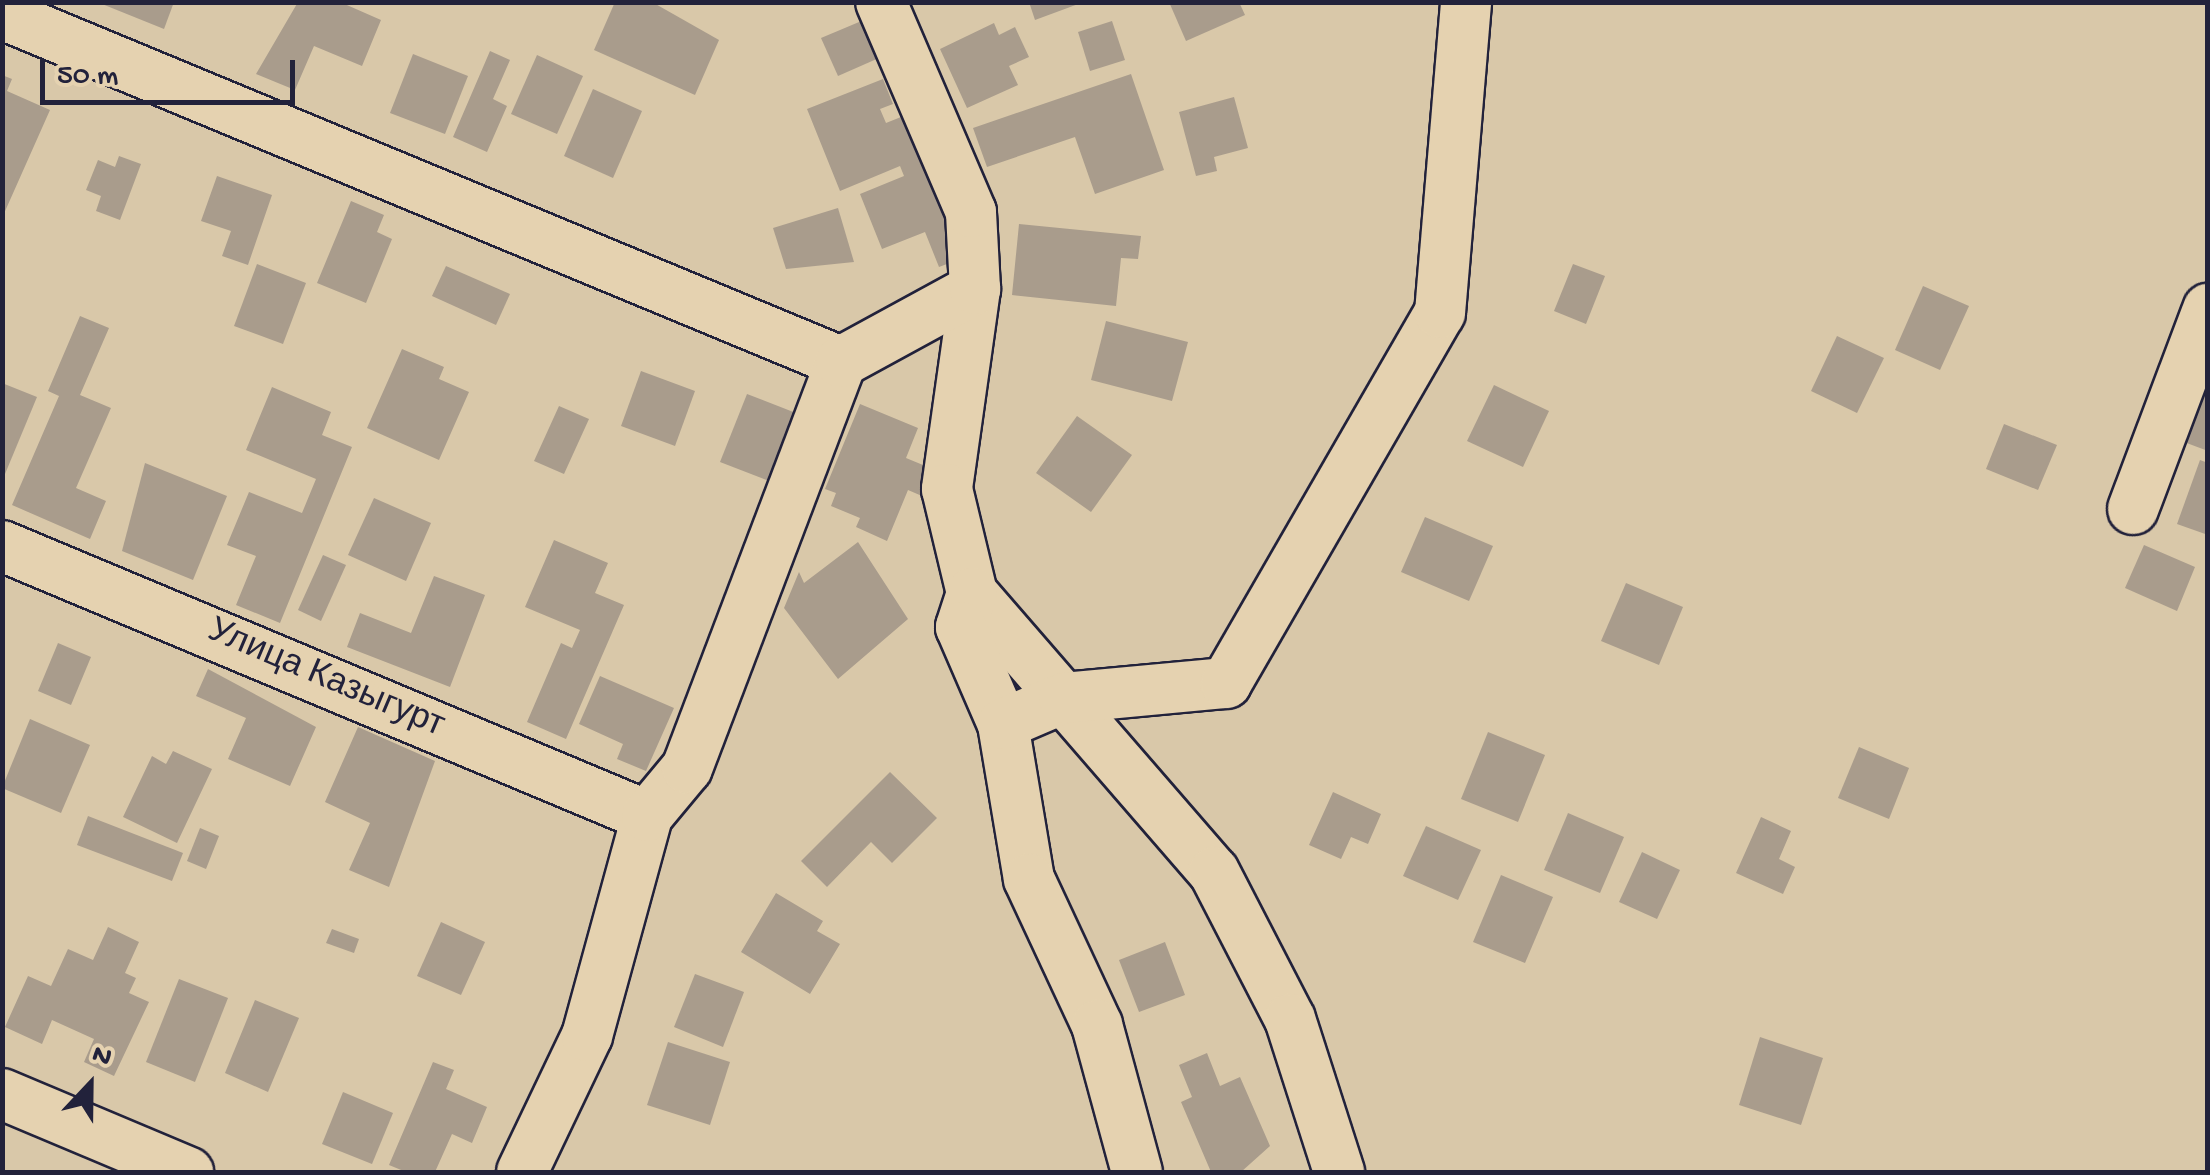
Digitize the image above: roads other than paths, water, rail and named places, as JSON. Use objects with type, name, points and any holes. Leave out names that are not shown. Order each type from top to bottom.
[{"type":"street","points":[[881,2],[972,212],[975,289],[947,489],[972,593],[1214,872],[1290,1019],[1339,1172]]},
{"type":"street","points":[[1003,724],[1064,698],[1226,683],[1440,313],[1466,2]]},
{"type":"street","points":[[2,14],[841,362]]},
{"type":"street","points":[[522,1172],[587,1036],[646,816],[687,768],[841,362],[975,289]]},
{"type":"street","points":[[2132,510],[2208,310]]},
{"type":"street","name":"Улица Казыгурт","points":[[2,546],[646,816]]},
{"type":"street","points":[[972,593],[961,627],[1003,724],[1029,879],[1097,1025],[1137,1172]]},
{"type":"street","points":[[2,1094],[188,1172]]}]
